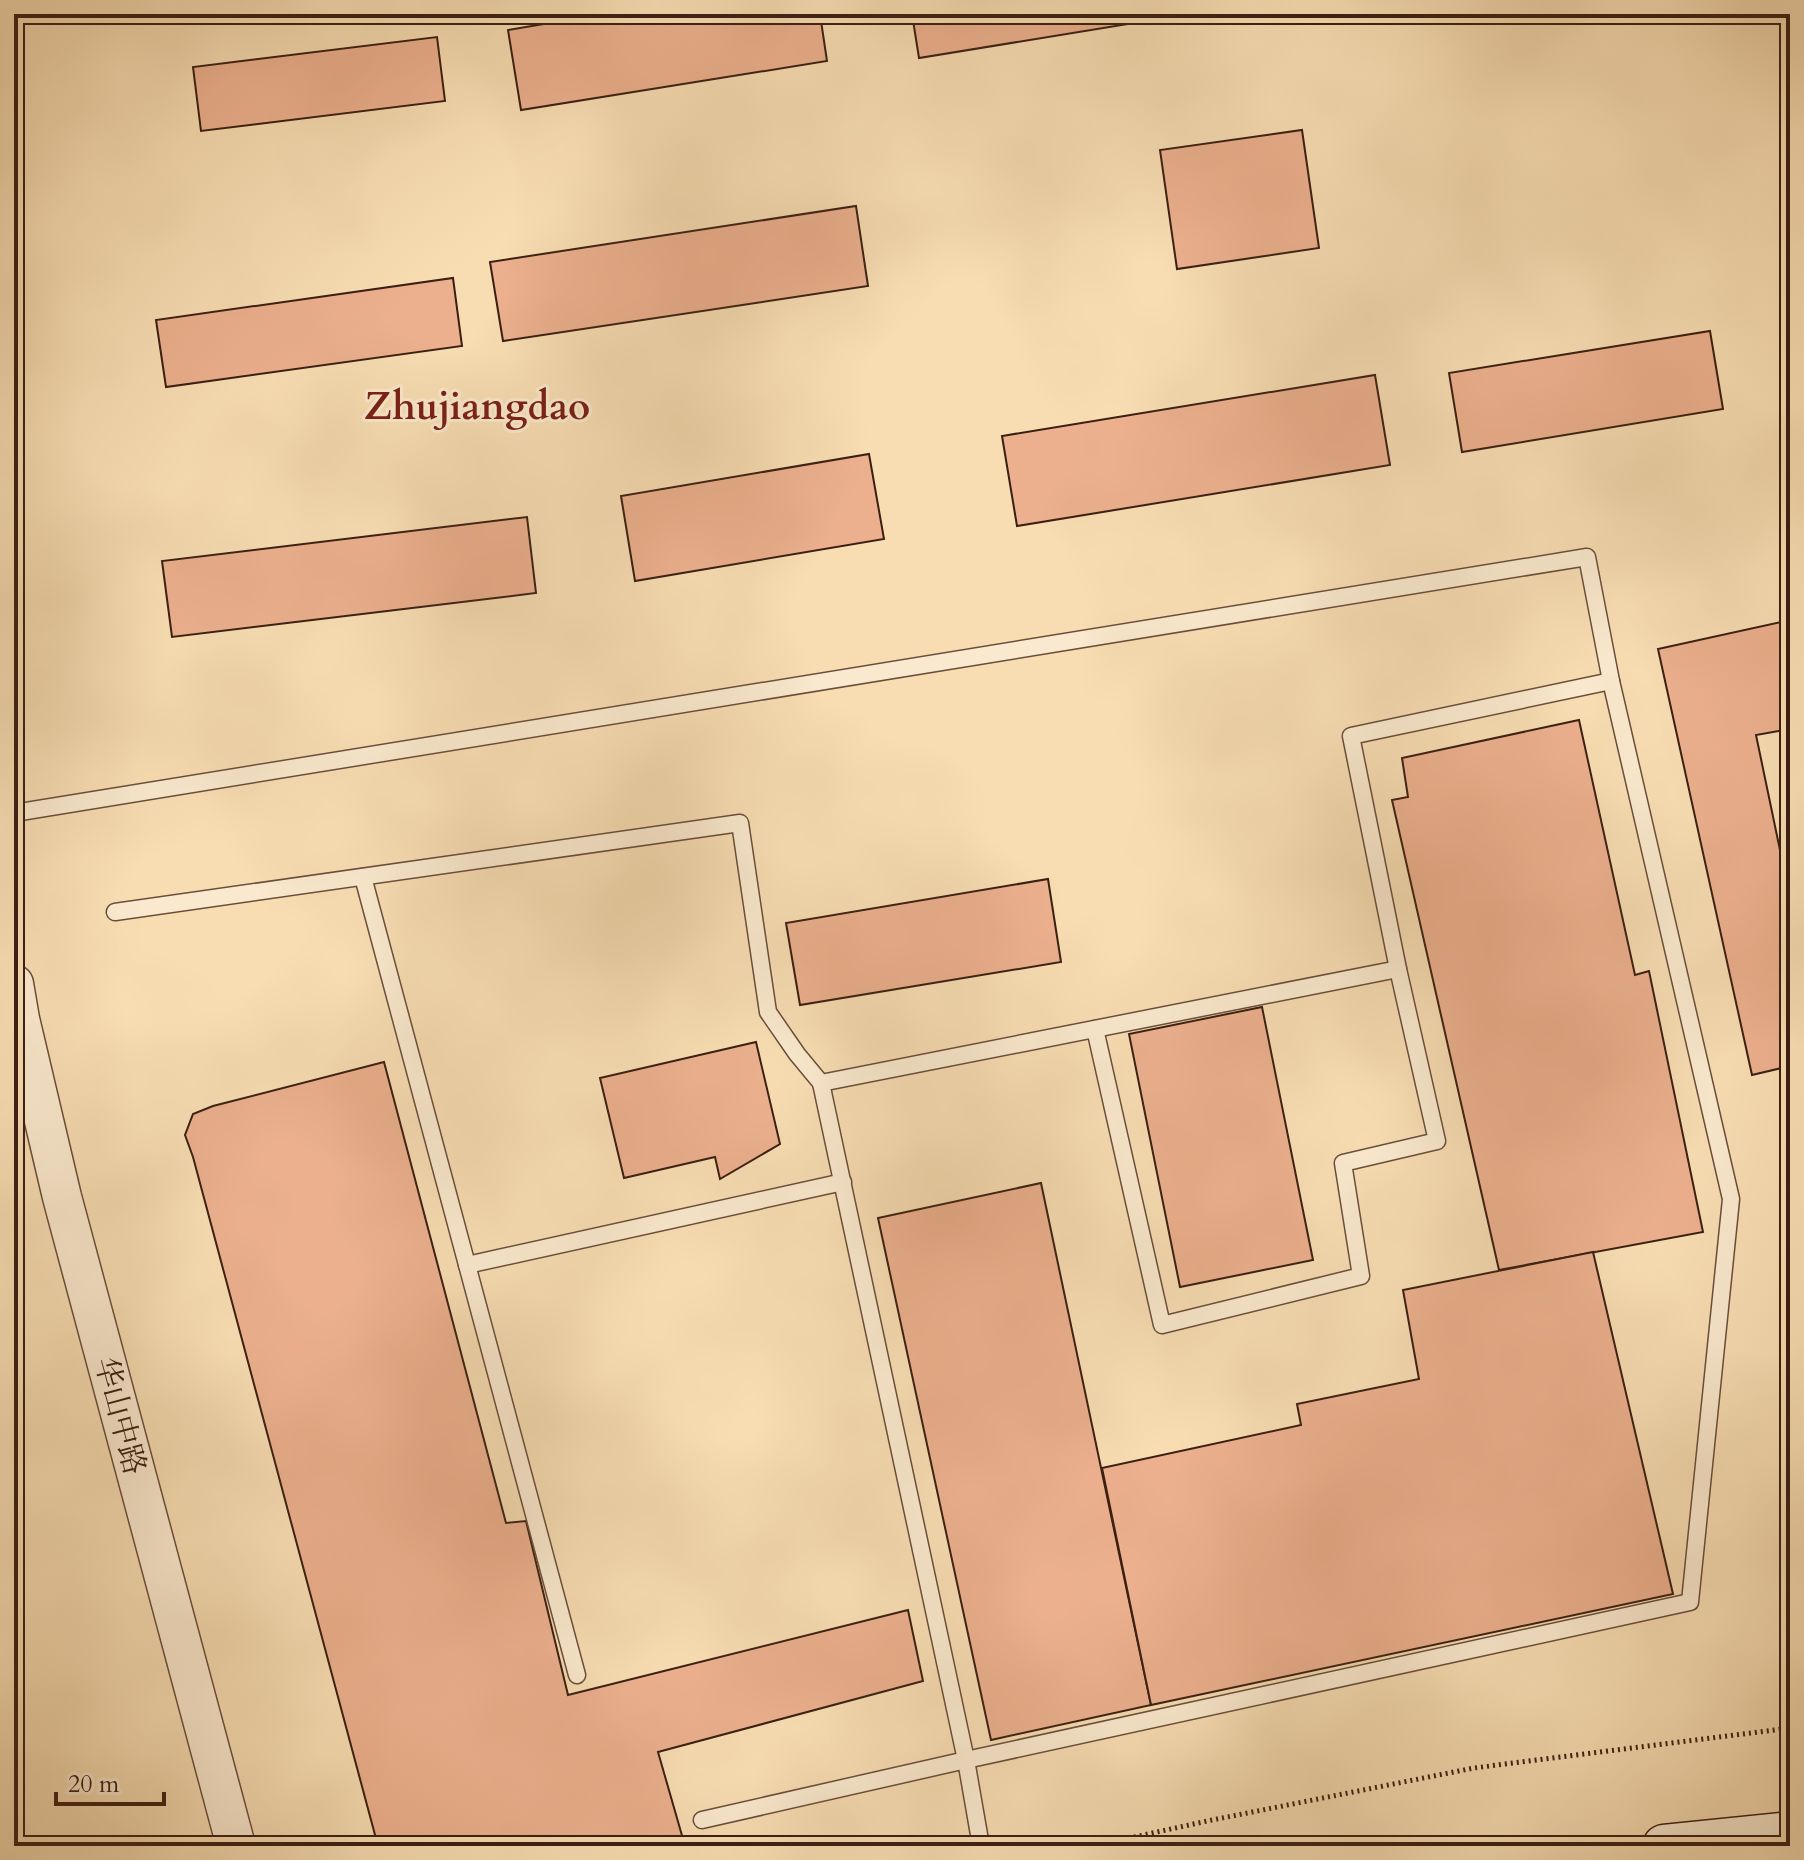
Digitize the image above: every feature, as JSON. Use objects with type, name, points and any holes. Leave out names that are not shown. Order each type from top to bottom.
[{"type":"main road","points":[[1664,1846],[1790,1833]]},
{"type":"street","name":"华山中路","points":[[14,984],[62,1197],[236,1846]]},
{"type":"lane","points":[[14,813],[1587,557],[1611,681],[1731,1199],[1690,1602],[702,1820]]},
{"type":"lane","points":[[1095,1029],[1162,1325],[1361,1276],[1343,1163],[1437,1141],[1398,969],[1351,736],[1611,681]]},
{"type":"lane","points":[[115,912],[740,823],[768,1012],[821,1083],[966,1760],[981,1846]]},
{"type":"lane","points":[[363,877],[577,1675]]},
{"type":"lane","points":[[821,1083],[1398,969]]},
{"type":"lane","points":[[467,1265],[843,1182]]},
{"type":"path","points":[[1093,1846],[1474,1768],[1790,1728]]},
{"type":"building","points":[[603,14],[820,14],[827,61],[521,110],[508,30]]},
{"type":"building","points":[[912,14],[1189,14],[919,58]]},
{"type":"building","points":[[437,37],[445,101],[201,131],[193,67]]},
{"type":"building","points":[[1302,130],[1319,248],[1177,269],[1160,150]]},
{"type":"building","points":[[856,206],[868,286],[503,341],[490,262]]},
{"type":"building","points":[[453,278],[462,346],[166,387],[156,320]]},
{"type":"building","points":[[1710,331],[1723,409],[1462,452],[1449,373]]},
{"type":"building","points":[[1375,375],[1390,465],[1017,526],[1002,436]]},
{"type":"building","points":[[869,454],[884,539],[635,581],[621,496]]},
{"type":"building","points":[[527,517],[536,593],[172,637],[162,561]]},
{"type":"building","points":[[1786,621],[1790,636],[1790,729],[1756,735],[1790,898],[1790,1066],[1752,1075],[1658,649]]},
{"type":"building","points":[[1579,720],[1635,975],[1649,971],[1703,1232],[1499,1270],[1392,800],[1408,797],[1402,758]]},
{"type":"building","points":[[1048,879],[1061,962],[800,1005],[786,923]]},
{"type":"building","points":[[1262,1007],[1313,1260],[1180,1287],[1129,1034]]},
{"type":"building","points":[[756,1042],[780,1144],[720,1179],[715,1157],[624,1178],[600,1078]]},
{"type":"building","points":[[384,1062],[506,1523],[526,1521],[568,1695],[908,1610],[923,1681],[658,1752],[685,1846],[378,1846],[185,1135],[193,1114],[213,1106]]},
{"type":"building","points":[[1041,1183],[1151,1705],[991,1740],[878,1218]]},
{"type":"building","points":[[1593,1252],[1673,1594],[1151,1705],[1102,1468],[1301,1425],[1297,1404],[1419,1379],[1403,1290]]},
{"type":"district","name":"Zhujiangdao","points":[[477,407]]}]
